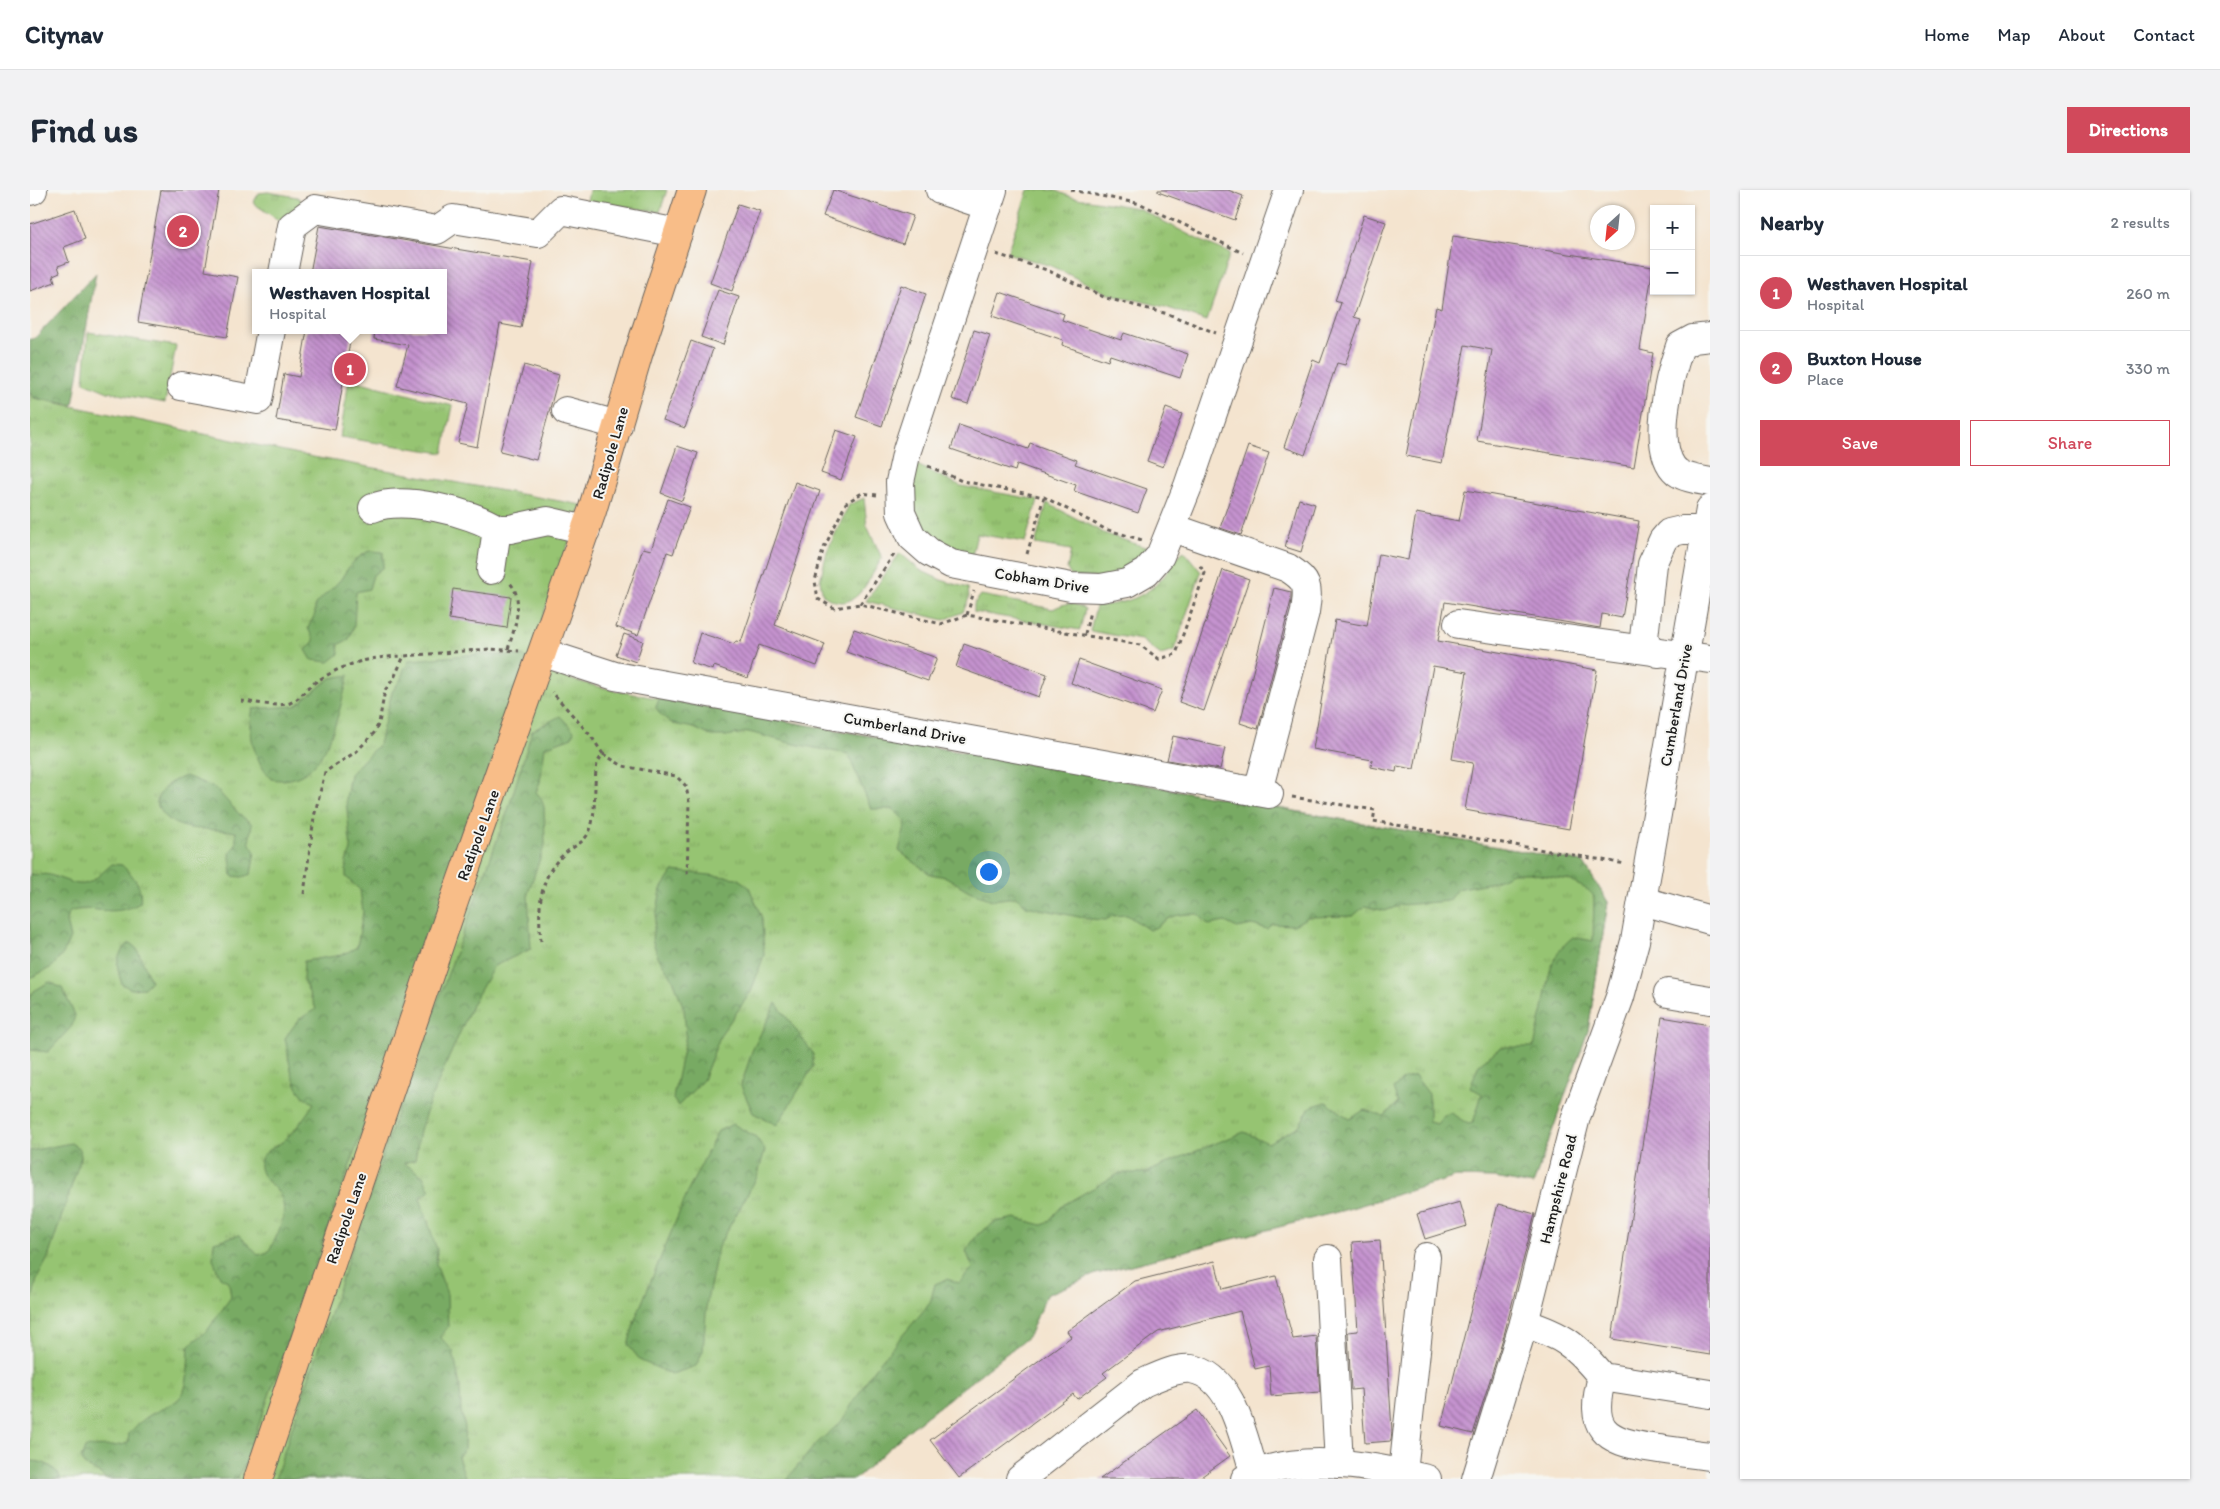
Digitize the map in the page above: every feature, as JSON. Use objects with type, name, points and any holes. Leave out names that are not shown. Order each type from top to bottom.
[{"type":"main road","name":"Radipole Lane","points":[[258,1479],[452,907],[535,678],[533,653],[586,530],[692,190]]},
{"type":"street","name":"Cobham Drive","points":[[940,190],[991,198],[906,456],[900,482],[901,513],[910,532],[929,552],[951,564],[1071,587],[1101,588],[1127,583],[1146,572],[1160,556],[1289,190]]},
{"type":"street","points":[[284,269],[292,226],[310,200],[437,230],[453,219],[538,233],[561,210],[678,233]]},
{"type":"street","points":[[181,386],[258,400],[270,334]]},
{"type":"street","points":[[1710,337],[1693,339],[1680,346],[1671,375],[1663,432],[1667,459],[1677,472],[1710,482]]},
{"type":"street","points":[[566,411],[618,426]]},
{"type":"street","points":[[373,508],[391,502],[409,504],[477,518],[497,529],[510,529],[548,521],[586,530]]},
{"type":"street","points":[[1658,653],[1649,648],[1644,638],[1652,564],[1669,533],[1682,530],[1708,519]]},
{"type":"street","name":"Cumberland Drive","points":[[1643,901],[1648,868],[1698,657],[1708,519]]},
{"type":"street","points":[[492,570],[497,529]]},
{"type":"street","points":[[1168,537],[1288,568],[1302,577],[1308,588],[1305,612],[1263,792]]},
{"type":"street","points":[[1458,624],[1698,657]]},
{"type":"street","name":"Cumberland Drive","points":[[533,653],[615,676],[1263,792]]},
{"type":"street","points":[[1643,901],[1710,920]]},
{"type":"street","name":"Hampshire Road","points":[[1476,1479],[1524,1323],[1576,1117],[1620,997],[1643,901]]},
{"type":"street","points":[[1668,993],[1710,1000]]},
{"type":"street","points":[[1020,1479],[1144,1383],[1167,1373],[1191,1369],[1214,1378],[1227,1394],[1250,1477],[1271,1468],[1321,1462],[1384,1468],[1415,1476],[1426,1257]]},
{"type":"street","points":[[1328,1259],[1339,1464]]},
{"type":"street","points":[[1524,1323],[1552,1332],[1566,1340],[1586,1358],[1602,1377],[1710,1394]]},
{"type":"street","points":[[1602,1377],[1596,1410],[1601,1426],[1611,1437],[1628,1445],[1710,1456]]},
{"type":"path","points":[[1071,190],[1141,204],[1264,263]]},
{"type":"path","points":[[975,247],[1047,270],[1106,298],[1168,314],[1237,341]]},
{"type":"path","points":[[906,456],[962,481],[1044,497],[1105,529],[1168,537]]},
{"type":"path","points":[[1020,578],[1044,497]]},
{"type":"path","points":[[860,604],[910,532]]},
{"type":"path","points":[[492,570],[505,578],[513,586],[517,596],[516,622],[508,649]]},
{"type":"path","points":[[241,701],[273,704],[291,702],[323,678],[352,663],[365,659],[508,649],[533,653]]},
{"type":"path","points":[[304,894],[314,817],[325,772],[356,752],[374,733],[385,690],[394,678],[404,656]]},
{"type":"path","points":[[535,678],[562,702],[591,736],[603,754],[623,766],[676,776],[686,786],[689,802],[687,876]]},
{"type":"path","points":[[541,941],[539,915],[541,893],[548,874],[557,861],[584,839],[591,828],[597,763],[603,754]]},
{"type":"path","points":[[1263,792],[1375,810],[1373,821],[1648,868]]},
{"type":"green space","points":[[589,190],[667,190],[660,212],[587,201]]},
{"type":"green space","points":[[1028,190],[1054,190],[1071,197],[1138,208],[1199,240],[1230,253],[1207,321],[1165,307],[1107,293],[1051,266],[1007,253]]},
{"type":"green space","points":[[268,192],[297,197],[301,200],[301,205],[281,222],[253,203],[259,193]]},
{"type":"green space","points":[[96,273],[73,405],[34,398],[30,393],[30,339],[34,339]]},
{"type":"green space","points":[[88,332],[176,346],[165,403],[108,392],[84,382]]},
{"type":"green space","points":[[349,379],[453,406],[443,453],[340,437]]},
{"type":"green space","points":[[30,393],[34,398],[313,457],[582,505],[531,650],[572,680],[617,691],[1583,862],[1608,902],[1588,1031],[1533,1185],[1495,1178],[1456,1177],[1341,1211],[1096,1274],[1046,1295],[1029,1336],[909,1430],[855,1479],[30,1479]]},
{"type":"green space","points":[[915,464],[961,486],[1038,500],[1025,542],[977,534],[971,560],[939,549],[911,514]]},
{"type":"green space","points":[[864,498],[867,526],[882,558],[859,594],[844,602],[834,601],[823,595],[820,581],[827,551],[849,505]]},
{"type":"green space","points":[[1047,503],[1106,534],[1148,548],[1143,559],[1110,578],[1071,576],[1067,569],[1071,550],[1035,544]]},
{"type":"green space","points":[[369,551],[383,552],[383,567],[373,575],[369,589],[356,592],[354,626],[349,639],[338,645],[339,654],[329,662],[312,660],[306,650],[314,641],[308,628],[315,614],[315,604],[338,582],[360,556]]},
{"type":"green space","points":[[1184,551],[1201,572],[1174,651],[1161,655],[1141,640],[1090,631],[1096,606],[1116,604],[1134,598],[1150,589],[1158,583]]},
{"type":"green space","points":[[900,553],[920,570],[941,580],[968,588],[969,598],[963,612],[944,620],[866,601]]},
{"type":"green space","points":[[981,595],[1053,609],[1065,604],[1076,605],[1085,609],[1080,630],[974,612],[974,604]]},
{"type":"green space","points":[[480,654],[523,656],[528,659],[245,1464],[236,1479],[105,1479],[101,1474],[84,1465],[81,1458],[85,1448],[128,1443],[129,1433],[139,1424],[150,1415],[178,1400],[186,1386],[189,1345],[207,1331],[231,1297],[229,1282],[220,1277],[213,1259],[214,1242],[239,1235],[258,1255],[268,1252],[281,1225],[284,1211],[281,1197],[264,1177],[260,1168],[260,1162],[266,1153],[291,1133],[314,1103],[300,1092],[296,1084],[292,1075],[285,1038],[299,1019],[316,1009],[303,979],[304,961],[342,955],[357,947],[363,912],[360,890],[346,877],[346,862],[351,850],[346,799],[350,774],[379,744],[392,692],[410,660]]},
{"type":"green space","points":[[349,675],[334,728],[318,761],[306,772],[290,779],[271,779],[260,763],[253,746],[251,718],[253,709],[295,706],[331,678]]},
{"type":"green space","points":[[659,699],[1583,862],[1608,902],[1588,1031],[1533,1185],[1495,1178],[1456,1177],[1341,1211],[1096,1274],[1046,1295],[1029,1336],[909,1430],[855,1479],[787,1479],[815,1445],[841,1422],[874,1369],[930,1303],[935,1284],[947,1279],[959,1283],[973,1268],[966,1251],[977,1235],[995,1222],[1015,1218],[1042,1225],[1047,1223],[1063,1205],[1120,1173],[1146,1173],[1244,1132],[1268,1143],[1299,1126],[1310,1107],[1326,1102],[1350,1119],[1364,1110],[1384,1116],[1398,1103],[1393,1089],[1404,1079],[1415,1076],[1429,1094],[1429,1122],[1437,1124],[1444,1115],[1451,1113],[1468,1124],[1473,1123],[1482,1094],[1470,1087],[1479,1064],[1501,1047],[1534,1047],[1550,970],[1558,952],[1573,937],[1593,941],[1594,896],[1588,890],[1569,880],[1530,873],[1512,873],[1493,882],[1457,889],[1448,901],[1401,905],[1385,911],[1365,906],[1353,916],[1308,917],[1294,925],[1272,924],[1267,929],[1252,925],[1237,928],[1225,922],[1209,925],[1198,914],[1185,914],[1170,918],[1149,930],[1127,915],[1113,916],[1106,920],[1089,919],[1026,906],[1017,897],[992,900],[969,891],[946,877],[930,874],[899,851],[906,822],[893,809],[871,809],[848,754],[794,744],[749,732],[726,736],[711,736],[694,728],[673,724],[659,713],[656,707]]},
{"type":"green space","points":[[560,716],[574,731],[572,737],[545,747],[540,782],[536,792],[541,798],[544,807],[545,844],[528,893],[531,949],[494,966],[473,1003],[431,1098],[420,1130],[415,1160],[404,1163],[423,1176],[430,1191],[420,1198],[437,1250],[436,1264],[447,1294],[448,1327],[440,1337],[453,1351],[460,1386],[461,1411],[465,1427],[464,1449],[458,1457],[466,1479],[275,1479],[399,1107],[508,810],[532,731]]},
{"type":"green space","points":[[186,776],[215,788],[239,814],[252,824],[249,842],[255,852],[251,874],[242,877],[232,876],[230,854],[236,844],[236,832],[190,828],[170,821],[162,813],[156,802],[161,792],[171,782]]},
{"type":"green space","points":[[112,864],[122,865],[134,878],[139,887],[140,903],[119,910],[84,909],[68,913],[66,921],[70,938],[63,954],[52,967],[30,978],[30,874],[47,874],[83,884],[95,879]]},
{"type":"green space","points":[[673,871],[737,878],[749,887],[762,918],[764,955],[751,992],[721,1034],[703,1080],[678,1106],[673,1099],[686,1035],[684,1009],[673,979],[658,957],[652,939],[661,889]]},
{"type":"green space","points":[[130,943],[137,949],[151,981],[144,988],[131,989],[122,984],[120,978],[119,957],[121,952]]},
{"type":"green space","points":[[49,982],[62,988],[75,1015],[72,1026],[48,1052],[30,1050],[30,998],[34,991]]},
{"type":"green space","points":[[776,1003],[813,1053],[813,1067],[777,1125],[753,1113],[741,1086],[752,1051]]},
{"type":"green space","points":[[733,1124],[756,1137],[765,1150],[757,1177],[718,1247],[707,1301],[703,1351],[696,1366],[672,1374],[641,1361],[628,1345],[636,1317],[689,1189],[718,1131]]},
{"type":"green space","points":[[71,1143],[80,1149],[81,1157],[48,1258],[37,1279],[31,1305],[33,1319],[30,1330],[30,1151]]},
{"type":"green space","points":[[30,1461],[48,1465],[59,1474],[61,1479],[30,1479]]},
{"type":"building","points":[[161,190],[219,190],[205,271],[238,277],[227,337],[138,322]]},
{"type":"building","points":[[833,190],[913,216],[903,244],[823,216]]},
{"type":"building","points":[[1158,190],[1228,190],[1243,196],[1235,220],[1158,192]]},
{"type":"building","points":[[738,204],[760,211],[732,291],[710,283]]},
{"type":"building","points":[[75,209],[85,239],[64,247],[69,262],[58,266],[60,272],[53,275],[55,282],[30,291],[30,224]]},
{"type":"building","points":[[1364,215],[1386,222],[1354,317],[1361,319],[1345,365],[1337,363],[1305,455],[1284,447],[1313,360],[1320,363],[1341,303],[1335,301]]},
{"type":"building","points":[[319,226],[533,262],[521,328],[500,324],[477,447],[458,443],[468,404],[397,386],[408,345],[374,339],[375,334],[447,334],[447,269],[311,269]]},
{"type":"building","points":[[1453,236],[1650,267],[1650,286],[1640,350],[1653,353],[1634,467],[1477,441],[1492,350],[1465,345],[1442,463],[1406,456],[1436,307],[1442,309]]},
{"type":"building","points":[[901,285],[926,294],[882,426],[856,417]]},
{"type":"building","points":[[718,290],[739,297],[723,345],[701,337]]},
{"type":"building","points":[[1000,292],[1064,314],[1062,320],[1121,340],[1124,333],[1188,354],[1180,378],[1110,355],[1108,361],[1062,345],[1063,340],[992,316]]},
{"type":"building","points":[[974,330],[990,335],[968,404],[952,399]]},
{"type":"building","points":[[306,334],[351,334],[335,430],[276,420],[284,374],[299,377]]},
{"type":"building","points":[[691,341],[713,349],[685,428],[663,420]]},
{"type":"building","points":[[524,365],[559,375],[536,460],[500,451]]},
{"type":"building","points":[[1166,408],[1182,414],[1163,467],[1147,461]]},
{"type":"building","points":[[959,425],[1028,449],[1030,443],[1077,460],[1075,464],[1147,489],[1138,513],[1074,491],[1076,485],[1017,464],[1015,471],[951,449]]},
{"type":"building","points":[[836,430],[857,437],[841,480],[821,473]]},
{"type":"building","points":[[677,446],[698,453],[682,501],[661,493]]},
{"type":"building","points":[[1248,446],[1269,453],[1241,535],[1220,528]]},
{"type":"building","points":[[795,482],[820,491],[775,625],[825,644],[817,666],[759,645],[748,678],[714,666],[713,670],[691,663],[700,633],[734,644],[736,641],[741,642]]},
{"type":"building","points":[[1465,490],[1639,521],[1622,618],[1602,614],[1600,628],[1445,602],[1438,641],[1597,670],[1569,829],[1465,810],[1473,763],[1452,759],[1467,672],[1433,666],[1414,769],[1397,766],[1396,772],[1371,767],[1372,760],[1313,749],[1335,620],[1367,626],[1379,554],[1408,560],[1416,513],[1459,521]]},
{"type":"building","points":[[668,499],[690,507],[673,554],[667,552],[638,635],[616,627],[643,548],[651,550]]},
{"type":"building","points":[[1299,499],[1315,504],[1301,552],[1285,547]]},
{"type":"building","points":[[1223,570],[1249,579],[1204,711],[1179,702]]},
{"type":"building","points":[[1274,588],[1291,592],[1291,601],[1258,729],[1240,723]]},
{"type":"building","points":[[453,589],[511,597],[507,628],[449,619]]},
{"type":"building","points":[[854,629],[937,658],[928,681],[846,652]]},
{"type":"building","points":[[624,634],[643,641],[636,662],[616,655]]},
{"type":"building","points":[[964,644],[1047,674],[1039,697],[956,667]]},
{"type":"building","points":[[1079,660],[1162,690],[1153,713],[1071,683]]},
{"type":"building","points":[[1173,736],[1225,748],[1220,769],[1167,760]]},
{"type":"building","points":[[1662,1017],[1710,1025],[1710,1355],[1612,1339]]},
{"type":"building","points":[[1460,1202],[1467,1226],[1425,1239],[1417,1214]]},
{"type":"building","points":[[1498,1204],[1535,1214],[1504,1335],[1473,1434],[1441,1426]]},
{"type":"building","points":[[1380,1240],[1392,1431],[1391,1441],[1365,1443],[1361,1389],[1351,1390],[1348,1332],[1358,1331],[1352,1242]]},
{"type":"building","points":[[1215,1261],[1222,1289],[1276,1276],[1293,1339],[1316,1336],[1320,1392],[1271,1396],[1269,1366],[1255,1369],[1240,1311],[1158,1332],[1103,1373],[1107,1377],[1077,1399],[1073,1394],[959,1478],[930,1440],[1071,1337],[1067,1331],[1135,1281]]},
{"type":"building","points":[[1197,1410],[1230,1456],[1198,1479],[1100,1479]]},
{"type":"place","name":"Buxton House","points":[[183,231]]},
{"type":"place","name":"Westhaven Hospital","points":[[350,369]]}]
